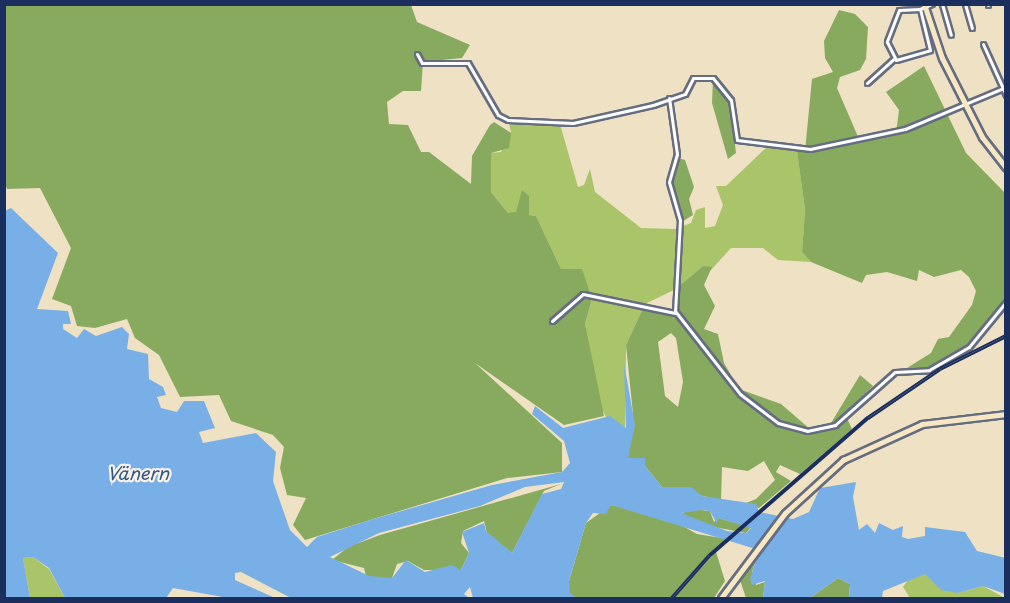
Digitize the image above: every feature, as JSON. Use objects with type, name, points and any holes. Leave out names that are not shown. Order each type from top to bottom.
[{"type":"street","points":[[894,59],[888,37],[899,10],[932,4]]},
{"type":"street","points":[[942,4],[951,35]]},
{"type":"street","points":[[965,4],[972,28]]},
{"type":"street","points":[[867,84],[894,59],[908,60],[930,50],[923,7]]},
{"type":"street","points":[[923,7],[964,102],[1005,167]]},
{"type":"street","points":[[983,44],[1000,89],[1005,95]]},
{"type":"street","points":[[417,54],[422,63],[468,63],[498,115],[508,120],[573,123],[685,94],[693,78],[715,78],[731,100],[736,140],[810,149],[906,129],[964,102],[1005,87]]},
{"type":"street","points":[[669,98],[677,154],[669,182],[680,220],[675,251],[677,314],[746,400],[778,423],[807,431],[835,425],[898,370],[926,371],[969,347],[1005,302]]},
{"type":"street","points":[[552,321],[583,294],[677,314]]},
{"type":"street","points":[[722,598],[755,550],[812,483],[863,449],[911,428],[965,416],[1005,414]]},
{"type":"green space","points":[[4,5],[411,5],[417,22],[470,45],[462,58],[423,62],[421,91],[403,91],[387,102],[389,124],[408,125],[421,152],[429,152],[471,184],[472,156],[490,125],[494,122],[511,133],[509,148],[491,153],[491,192],[508,213],[516,212],[522,190],[529,196],[529,215],[536,216],[561,269],[582,269],[592,299],[585,324],[604,416],[564,425],[475,363],[562,443],[562,472],[507,478],[305,540],[293,525],[306,498],[287,495],[280,468],[284,447],[273,435],[231,421],[219,395],[180,397],[159,355],[135,338],[127,319],[95,328],[77,326],[71,306],[52,299],[71,248],[40,188],[7,189],[5,184]]},
{"type":"green space","points":[[839,10],[855,14],[868,27],[866,59],[860,70],[840,77],[837,88],[859,139],[896,134],[899,110],[886,92],[924,66],[966,153],[1005,193],[1005,301],[968,347],[924,370],[907,368],[931,353],[938,339],[949,337],[972,305],[976,291],[969,277],[961,270],[934,277],[919,270],[917,281],[887,272],[866,275],[862,283],[811,262],[802,252],[805,210],[797,151],[805,151],[812,79],[833,72],[825,58],[824,41]]},
{"type":"green space","points":[[713,80],[730,102],[736,153],[728,159],[712,103]]},
{"type":"green space","points":[[509,123],[560,124],[578,187],[584,185],[590,169],[595,192],[641,228],[675,229],[691,223],[696,210],[705,207],[705,228],[715,226],[723,205],[716,186],[726,186],[768,146],[797,150],[805,210],[802,252],[811,262],[778,260],[763,248],[731,248],[711,270],[703,266],[680,287],[645,304],[626,345],[625,428],[606,417],[597,399],[585,324],[592,299],[561,269],[536,216],[508,213],[491,192],[491,153],[501,152],[511,133]]},
{"type":"green space","points":[[678,158],[685,160],[694,187],[689,199],[693,215],[680,223],[671,183]]},
{"type":"green space","points":[[703,266],[712,267],[704,285],[715,306],[704,329],[718,334],[724,363],[739,389],[781,404],[810,429],[831,423],[860,375],[873,386],[845,414],[852,429],[800,474],[780,465],[776,472],[791,481],[759,508],[741,505],[756,499],[775,480],[764,461],[748,471],[722,467],[721,500],[662,487],[645,466],[645,458],[628,458],[633,414],[626,345],[645,304],[678,312],[676,289]],"holes":[[[671,333],[676,338],[683,382],[678,407],[665,396],[658,342]]]},
{"type":"green space","points":[[561,484],[544,491],[512,553],[487,533],[484,521],[463,531],[461,543],[469,553],[461,570],[424,570],[408,561],[397,564],[392,578],[374,578],[366,576],[364,568],[332,560],[348,547],[380,535]]},
{"type":"green space","points":[[611,505],[670,519],[697,534],[727,539],[670,598],[576,598],[569,593],[569,581],[586,523]]},
{"type":"green space","points":[[691,509],[710,511],[714,522],[718,518],[751,527],[746,533],[703,525],[681,514]]},
{"type":"green space","points":[[759,550],[752,572],[756,585],[765,582],[763,598],[746,598],[739,577]]},
{"type":"green space","points":[[716,552],[725,581],[714,598],[673,598]]},
{"type":"green space","points":[[33,557],[49,569],[65,598],[30,598],[23,558]]},
{"type":"green space","points":[[925,574],[958,593],[983,586],[1005,598],[910,598],[903,587],[910,577]]},
{"type":"green space","points":[[838,578],[850,584],[849,598],[810,598]]},
{"type":"water","name":"Vänern","points":[[11,208],[58,253],[37,309],[68,311],[71,324],[63,324],[63,329],[77,338],[84,329],[96,336],[122,327],[129,334],[127,349],[148,354],[149,379],[163,387],[166,395],[157,397],[161,408],[177,412],[184,401],[204,401],[215,428],[199,432],[203,443],[256,433],[276,452],[273,481],[290,530],[307,547],[317,537],[370,520],[492,485],[562,472],[570,463],[564,441],[532,414],[535,406],[563,428],[610,416],[626,428],[624,363],[635,425],[628,458],[645,458],[645,466],[662,487],[691,487],[702,496],[756,504],[759,512],[793,519],[809,512],[820,488],[856,482],[853,497],[859,530],[867,524],[875,533],[879,523],[893,530],[903,526],[902,537],[908,539],[925,536],[925,527],[965,532],[977,551],[1006,558],[1005,594],[983,586],[958,593],[941,590],[925,574],[883,591],[882,598],[849,598],[850,584],[838,578],[810,598],[763,598],[765,581],[752,585],[750,579],[759,550],[611,505],[606,514],[593,513],[586,523],[569,581],[570,593],[576,598],[473,598],[470,587],[464,594],[469,598],[291,598],[241,572],[235,573],[235,580],[275,598],[228,598],[173,588],[166,598],[65,598],[49,568],[33,557],[23,558],[30,598],[6,598],[4,211]],"holes":[[[564,482],[561,489],[542,494],[512,553],[486,531],[484,523],[462,532],[469,553],[461,570],[452,565],[425,572],[406,560],[392,578],[369,576],[330,557],[379,533],[480,506],[525,487]],[[710,511],[717,524],[718,518],[751,528],[746,533],[727,531],[681,513]]]},
{"type":"railway","points":[[672,598],[709,556],[868,418],[940,369],[1006,336]]}]
